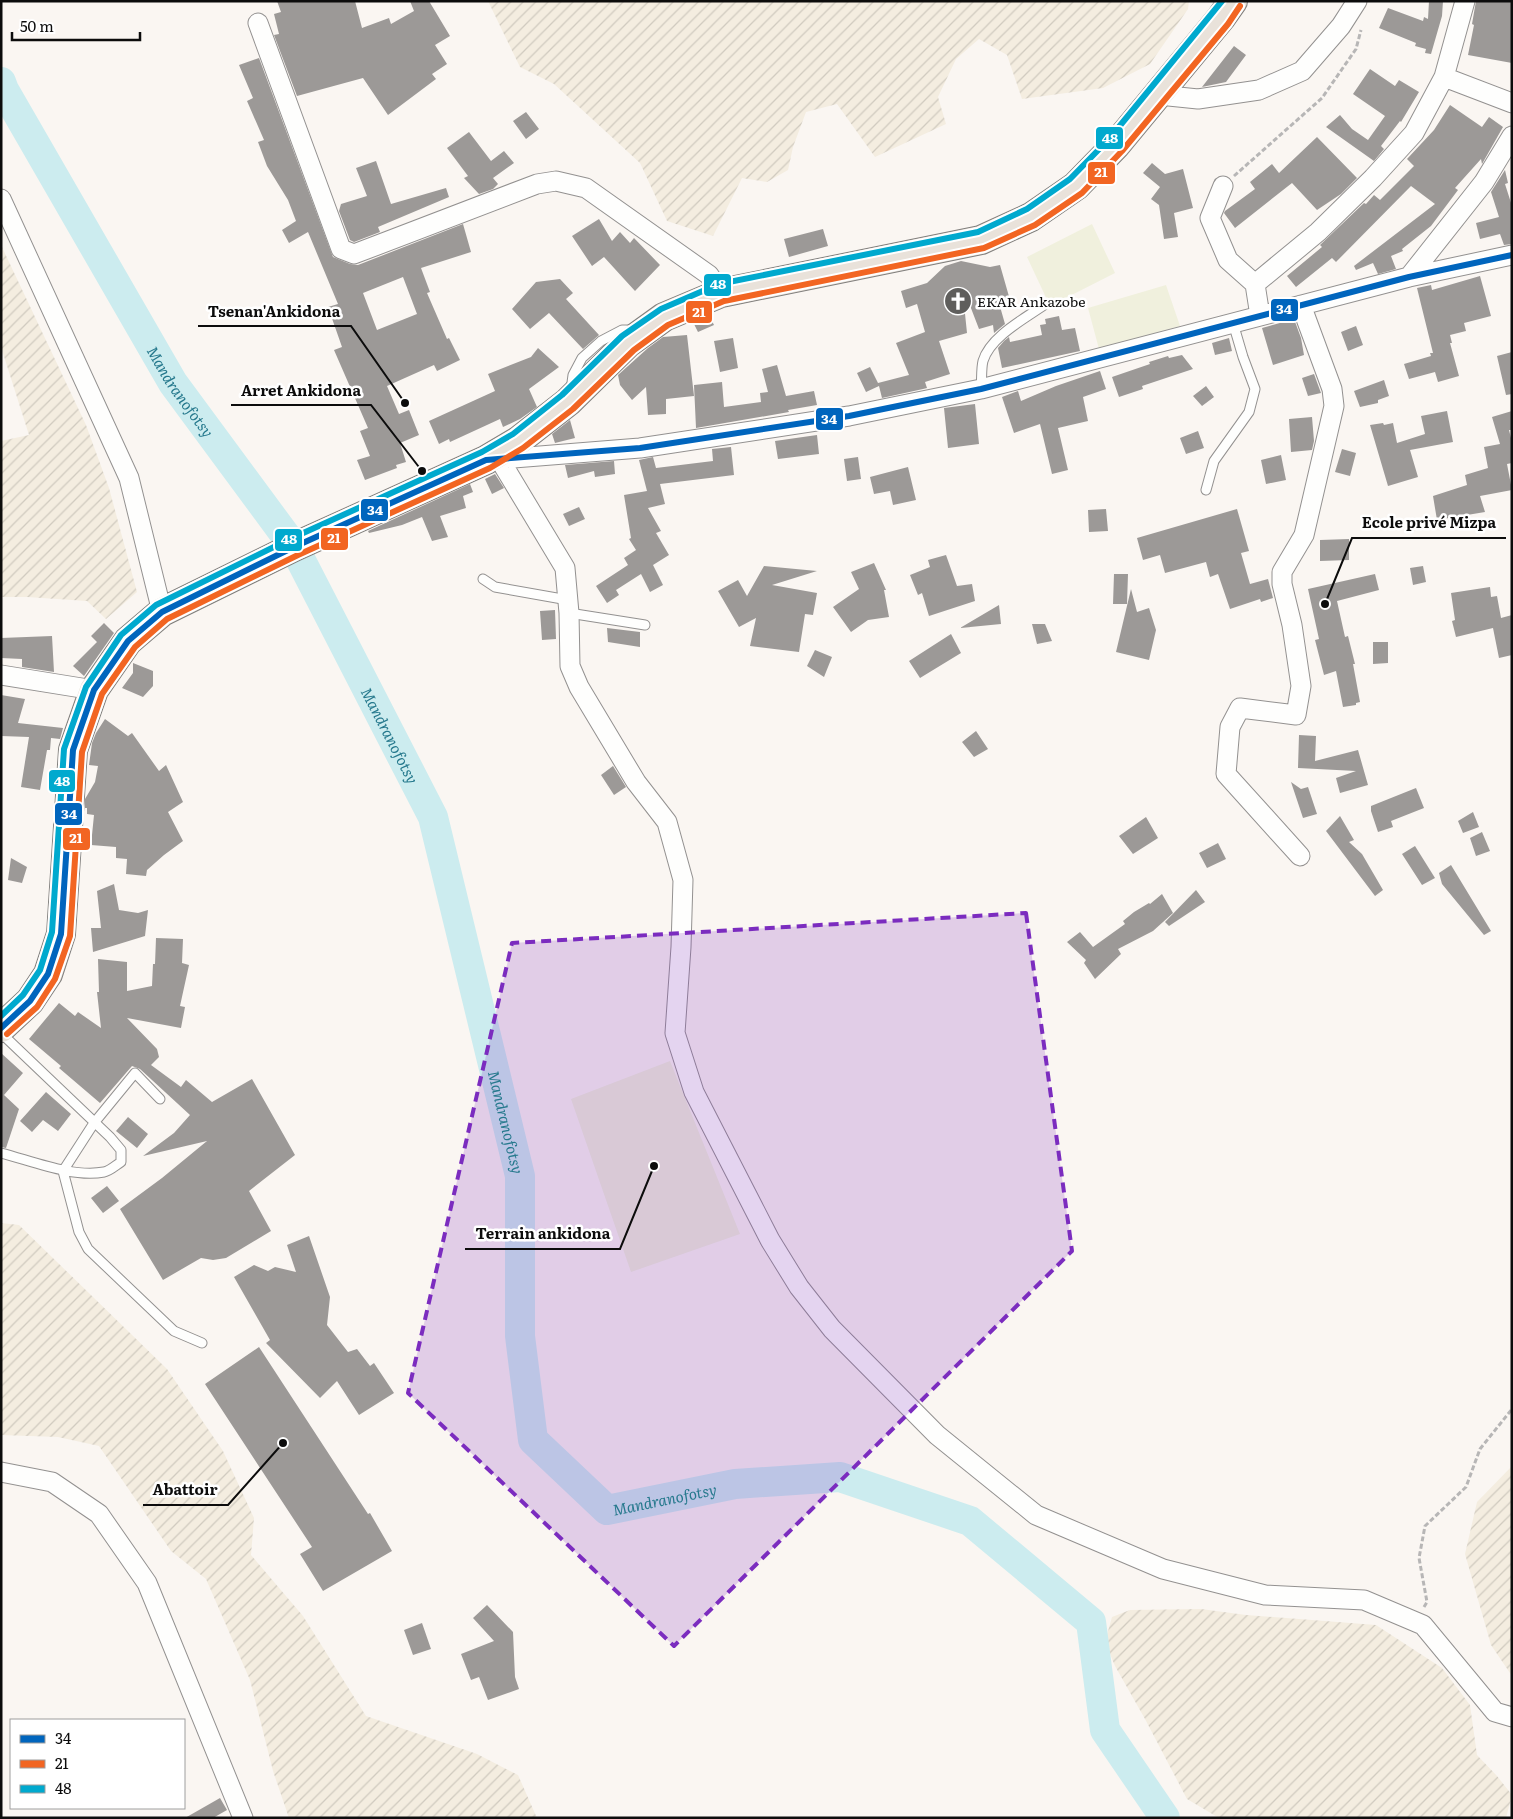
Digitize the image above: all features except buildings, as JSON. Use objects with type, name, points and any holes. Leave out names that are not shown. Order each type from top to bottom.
[{"type":"main road","points":[[1,1028],[30,1001],[48,974],[60,934],[73,750],[94,690],[128,641],[162,612],[294,547],[493,460],[568,402],[628,343],[664,317],[720,293],[981,240],[1031,217],[1076,186],[1116,145],[1159,95],[1233,1]]},
{"type":"street","points":[[1159,95],[1198,99],[1259,90],[1302,71],[1341,26],[1357,1]]},
{"type":"street","points":[[1255,284],[1318,232],[1373,178],[1414,133],[1444,77],[1465,1]]},
{"type":"street","points":[[258,23],[341,249],[354,254],[537,184],[556,181],[586,188],[709,275],[720,293]]},
{"type":"street","points":[[1444,77],[1512,102]]},
{"type":"street","points":[[1409,277],[1484,182],[1512,136]]},
{"type":"street","points":[[1223,186],[1210,218],[1228,260],[1255,284],[1260,316]]},
{"type":"street","points":[[1,199],[129,478],[162,612]]},
{"type":"street","points":[[1512,255],[1409,277],[1302,304],[981,389],[849,416],[650,446],[493,460],[565,568],[570,666],[579,688],[636,782],[667,822],[683,880],[681,947],[675,1033],[694,1092],[770,1240],[799,1287],[832,1329],[937,1435],[1036,1515],[1163,1569],[1265,1595],[1364,1600],[1423,1625],[1495,1712],[1512,1717]]},
{"type":"street","points":[[1300,856],[1226,774],[1230,727],[1240,708],[1296,714],[1301,686],[1292,625],[1282,584],[1282,572],[1304,535],[1334,406],[1332,389],[1302,304]]},
{"type":"street","points":[[1,675],[94,690]]},
{"type":"street","points":[[1,1472],[52,1482],[99,1514],[147,1583],[243,1818]]},
{"type":"lane","points":[[981,389],[982,362],[988,350],[1008,330],[1044,305]]},
{"type":"lane","points":[[1206,490],[1214,461],[1249,412],[1255,389],[1233,323]]},
{"type":"lane","points":[[483,579],[495,587],[645,625]]},
{"type":"lane","points":[[1,1033],[110,1137],[121,1150],[121,1162],[106,1172],[62,1172],[49,1166],[1,1153]]},
{"type":"lane","points":[[160,1099],[135,1073],[94,1123],[62,1172],[79,1232],[88,1249],[174,1331],[202,1343]]},
{"type":"path","points":[[1223,186],[1322,98],[1356,49],[1361,30]]},
{"type":"path","points":[[1414,1622],[1427,1602],[1419,1558],[1425,1526],[1466,1488],[1480,1449],[1512,1409]]},
{"type":"highlighted area","points":[[1026,913],[1072,1251],[674,1646],[408,1393],[512,943]]},
{"type":"shaded area","points":[[488,1],[1189,1],[1188,9],[1150,64],[1103,88],[1022,99],[1007,55],[979,39],[956,59],[938,97],[946,124],[875,157],[837,104],[806,112],[793,147],[788,170],[767,182],[742,178],[713,236],[667,221],[640,163],[554,84],[520,67]]},
{"type":"shaded area","points":[[1,245],[86,425],[109,488],[137,592],[106,619],[87,601],[1,597],[1,441],[29,435],[1,347]]},
{"type":"shaded area","points":[[1,1223],[19,1225],[167,1369],[223,1451],[254,1518],[251,1555],[303,1616],[366,1716],[477,1754],[518,1775],[537,1818],[289,1818],[273,1771],[250,1680],[206,1579],[171,1551],[99,1446],[58,1437],[1,1435]]},
{"type":"shaded area","points":[[1512,1466],[1512,1676],[1491,1645],[1465,1554],[1477,1502]]},
{"type":"shaded area","points":[[1201,1609],[1246,1615],[1376,1625],[1442,1668],[1470,1705],[1477,1755],[1512,1795],[1506,1818],[1219,1818],[1187,1799],[1115,1666],[1105,1642],[1112,1617],[1130,1610]]},
{"type":"green space","points":[[1092,224],[1115,273],[1050,306],[1027,257]]},
{"type":"green space","points":[[1166,285],[1180,326],[1099,349],[1088,308]]},
{"type":"green space","points":[[670,1061],[740,1234],[631,1272],[571,1099]]},
{"type":"waterway","name":"Mandranofotsy","points":[[1,82],[173,383],[294,547],[433,817],[520,1176],[520,1336],[533,1440],[607,1510],[735,1484],[840,1477],[970,1521],[1091,1622],[1105,1730],[1165,1818]]},
{"type":"transit line","name":"48","points":[[1,1016],[23,995],[40,970],[52,932],[64,749],[86,687],[121,635],[156,605],[290,539],[482,452],[513,434],[562,395],[622,336],[661,309],[719,284],[978,232],[1027,209],[1070,179],[1109,139],[1222,1]]},
{"type":"transit line","name":"21","points":[[7,1034],[37,1007],[55,979],[70,936],[82,752],[102,694],[135,647],[167,619],[298,555],[490,468],[523,448],[573,409],[634,350],[668,325],[724,301],[984,248],[1035,225],[1082,193],[1122,151],[1228,24],[1240,6]]},
{"type":"transit line","name":"34","points":[[1,1028],[30,1001],[48,974],[61,934],[73,750],[94,690],[128,641],[162,612],[294,547],[486,460],[640,448],[849,416],[981,389],[1409,277],[1512,255]]},
{"type":"place","name":"EKAR Ankazobe","points":[[958,301]]},
{"type":"place","name":"Tsenan'Ankidona","points":[[405,403]]},
{"type":"place","name":"Arret Ankidona","points":[[422,471]]},
{"type":"place","name":"Ecole privé Mizpa","points":[[1325,604]]},
{"type":"place","name":"Terrain ankidona","points":[[654,1166]]},
{"type":"place","name":"Abattoir","points":[[283,1443]]}]
